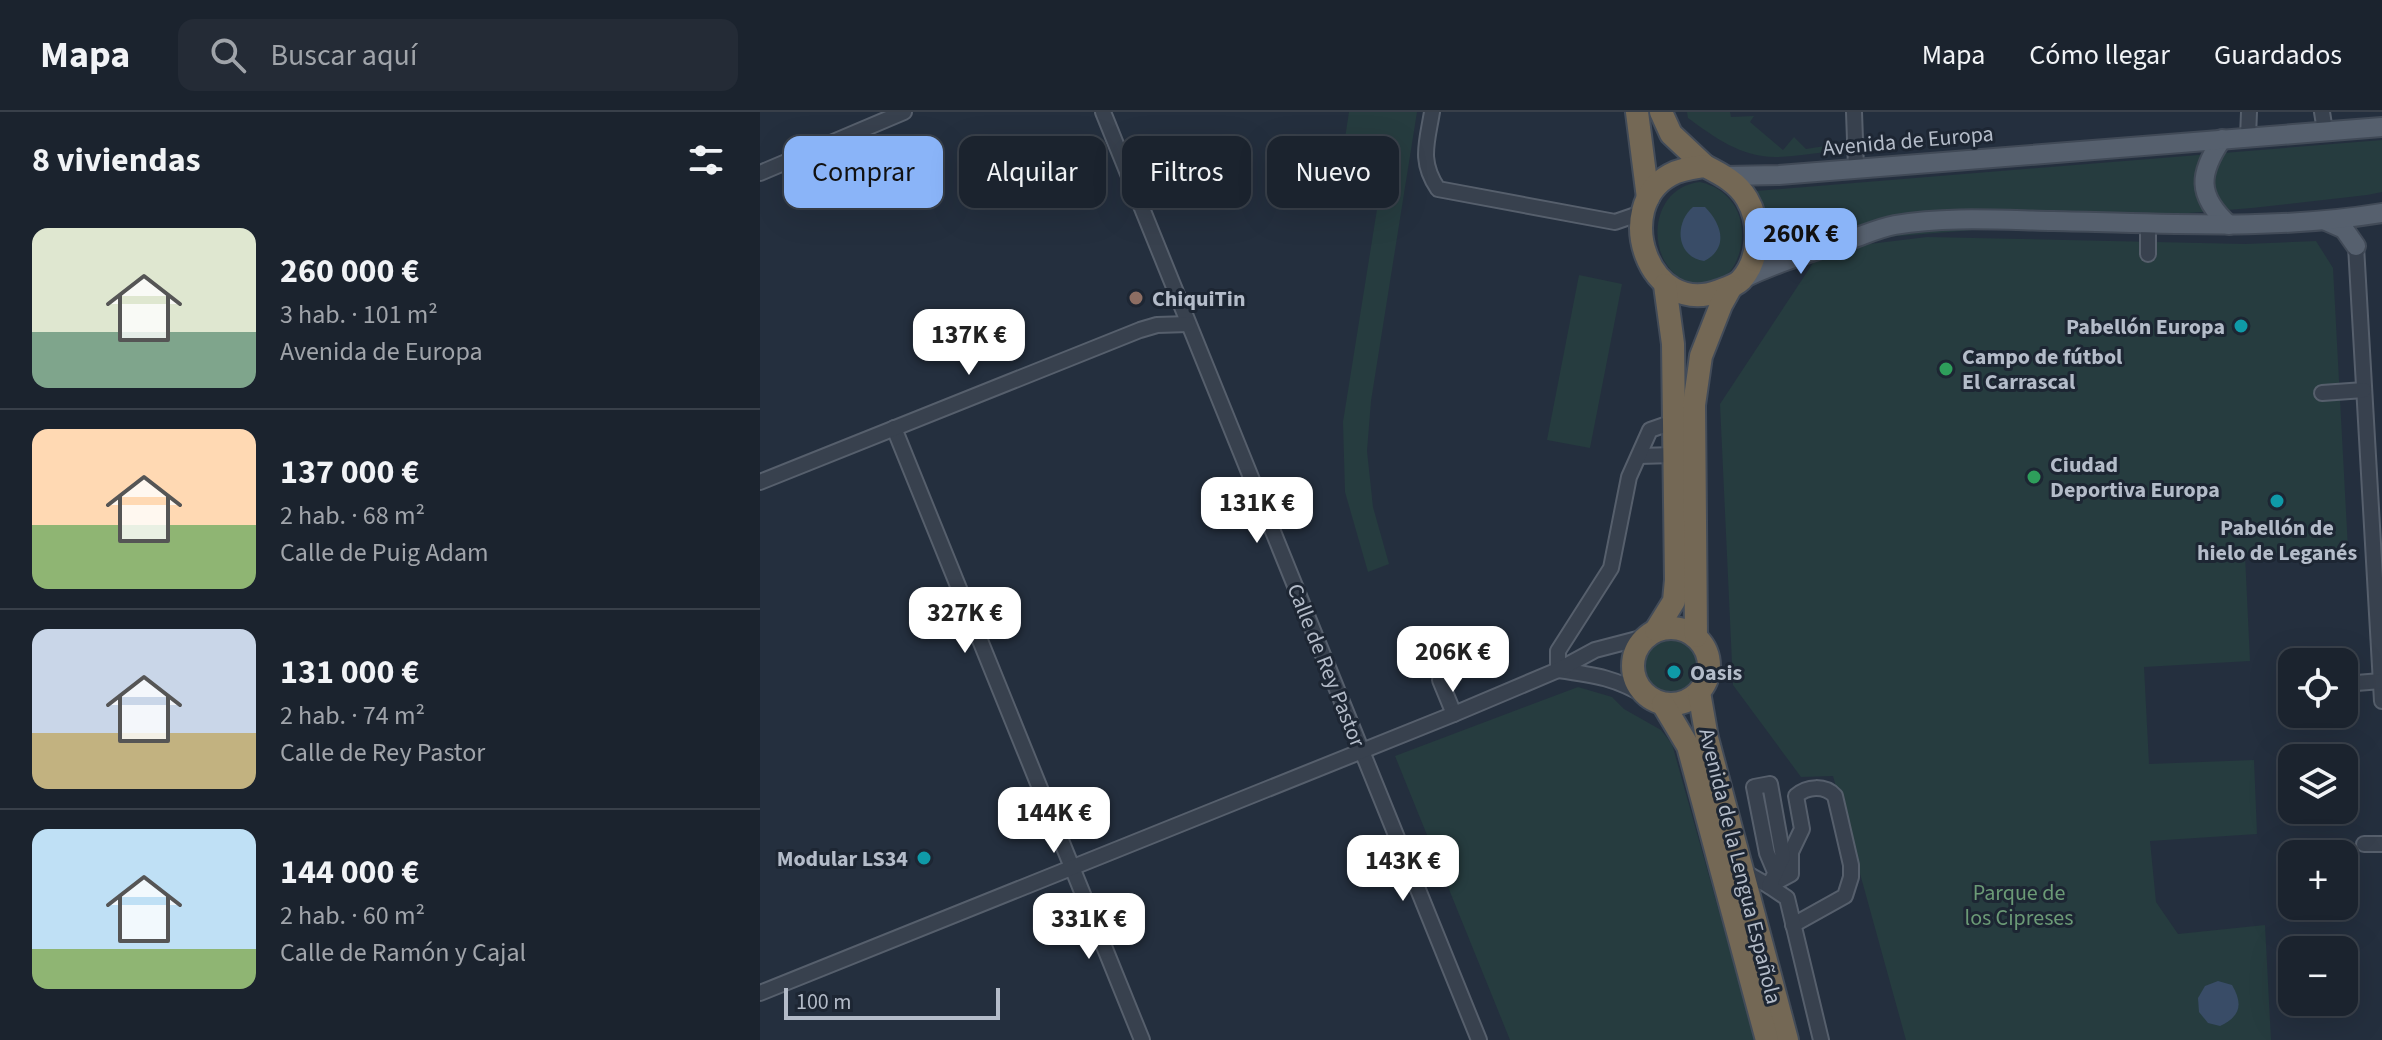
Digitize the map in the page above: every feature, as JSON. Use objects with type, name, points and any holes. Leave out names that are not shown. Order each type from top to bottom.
[{"type":"highway","points":[[1637,112],[1646,205],[1640,228],[1648,262],[1656,276],[1665,285],[1686,295],[1698,296],[1736,283]]},
{"type":"highway","points":[[1661,112],[1671,134],[1705,166],[1725,176],[1747,200],[1755,222],[1757,241],[1753,261],[1721,305],[1701,356],[1694,405],[1696,636]]},
{"type":"highway","points":[[1646,205],[1667,176],[1705,166]]},
{"type":"highway","points":[[1650,634],[1668,627],[1684,629],[1704,645],[1709,657],[1709,672],[1705,685],[1689,700],[1677,704],[1656,701],[1639,688],[1632,662],[1637,648],[1674,601],[1676,580],[1673,344],[1665,285]]},
{"type":"highway","name":"Avenida de la Lengua Española","points":[[1699,692],[1707,738],[1787,1040]]},
{"type":"highway","name":"Avenida de la Lengua Española","points":[[1656,701],[1688,746],[1767,1040]]},
{"type":"main road","name":"Avenida de Europa","points":[[1725,176],[1779,175],[2248,137],[2324,121],[2382,127]]},
{"type":"main road","points":[[2222,139],[2208,161],[2204,177],[2212,203],[2229,225]]},
{"type":"main road","points":[[2326,221],[2344,229],[2356,246],[2366,226],[2380,214]]},
{"type":"main road","points":[[1736,283],[1804,253],[1883,228],[1906,224],[1988,219],[2229,225],[2326,221],[2380,214]]},
{"type":"street","points":[[760,173],[904,112]]},
{"type":"street","name":"Calle de Rey Pastor","points":[[1103,112],[1479,1040]]},
{"type":"street","points":[[1432,112],[1424,157],[1428,174],[1438,189],[1615,222],[1643,246]]},
{"type":"street","points":[[1854,112],[1856,168]]},
{"type":"street","points":[[2248,137],[2249,112]]},
{"type":"street","points":[[1615,222],[1646,205]]},
{"type":"street","points":[[2148,222],[2148,254]]},
{"type":"street","points":[[2356,246],[2364,390],[2377,526],[2382,701]]},
{"type":"street","points":[[760,482],[1140,330],[1157,325],[1188,324]]},
{"type":"street","points":[[2322,393],[2364,390]]},
{"type":"street","points":[[1558,670],[1558,651],[1611,568],[1629,477],[1650,430],[1673,422]]},
{"type":"street","points":[[894,428],[1142,1040]]},
{"type":"street","points":[[1639,456],[1674,455]]},
{"type":"street","points":[[760,993],[1454,714],[1558,670],[1595,650],[1650,634]]},
{"type":"street","points":[[1558,670],[1625,683],[1656,701]]},
{"type":"street","points":[[1440,680],[1454,714]]},
{"type":"street","points":[[2358,683],[2381,681]]},
{"type":"street","points":[[1772,879],[1783,857],[1770,784],[1754,787],[1772,879],[1787,898],[1821,1040]]},
{"type":"street","points":[[1741,870],[1772,879],[1791,874],[1791,852],[1802,829],[1796,796],[1800,792],[1823,787],[1835,796],[1851,865],[1845,896],[1793,925]]},
{"type":"street","points":[[2364,844],[2382,844]]},
{"type":"green space","points":[[1349,112],[1417,112],[1371,401],[1367,451],[1373,507],[1389,564],[1368,572],[1345,492],[1343,422],[1377,208],[1399,208],[1399,136],[1345,136]]},
{"type":"green space","points":[[1687,112],[1730,112],[1731,117],[1754,116],[1750,122],[1783,150],[1794,137],[1806,149],[1825,146],[1826,152],[1781,157],[1751,154],[1728,145],[1708,132],[1688,118]]},
{"type":"green space","points":[[2382,140],[2382,192],[2367,195],[2252,208],[1760,247],[1756,191]]},
{"type":"green space","points":[[1700,182],[1713,186],[1732,202],[1738,213],[1742,238],[1740,251],[1730,272],[1706,284],[1686,281],[1671,271],[1662,255],[1658,237],[1659,218],[1666,201],[1680,189]]},
{"type":"green space","name":"Ciudad Deportiva Europa","points":[[1927,237],[2245,244],[2316,241],[2333,268],[2348,549],[2245,555],[2250,661],[2144,667],[2149,764],[2254,760],[2257,834],[2150,841],[2156,902],[2178,934],[2265,925],[2271,1040],[1906,1040],[1833,776],[1801,777],[1733,685],[1720,404],[1815,260],[1861,245]]},
{"type":"green space","points":[[1579,275],[1622,284],[1590,448],[1547,440]]},
{"type":"green space","points":[[1671,640],[1691,648],[1699,668],[1691,688],[1671,696],[1651,688],[1643,668],[1651,648]]},
{"type":"green space","points":[[1578,687],[1612,697],[1624,709],[1661,730],[1672,744],[1755,1040],[1510,1040],[1395,756]]},
{"type":"water","points":[[1693,207],[1705,207],[1719,228],[1717,249],[1704,261],[1688,253],[1681,238],[1683,222]]},
{"type":"water","points":[[2218,981],[2232,985],[2239,1004],[2236,1014],[2220,1026],[2208,1023],[2199,1012],[2198,998],[2205,986]]},
{"type":"place","name":"ChiquiTin","points":[[1136,298]]},
{"type":"place","name":"Pabellón Europa","points":[[2241,326]]},
{"type":"place","name":"Campo de fútbol El Carrascal","points":[[1946,369]]},
{"type":"place","name":"Ciudad Deportiva Europa","points":[[2034,477]]},
{"type":"place","name":"Pabellón de hielo de Leganés","points":[[2277,501]]},
{"type":"place","name":"Oasis","points":[[1674,672]]},
{"type":"place","name":"Modular LS34","points":[[924,858]]},
{"type":"park label","name":"Parque de los Cipreses","points":[[2019,904]]}]
